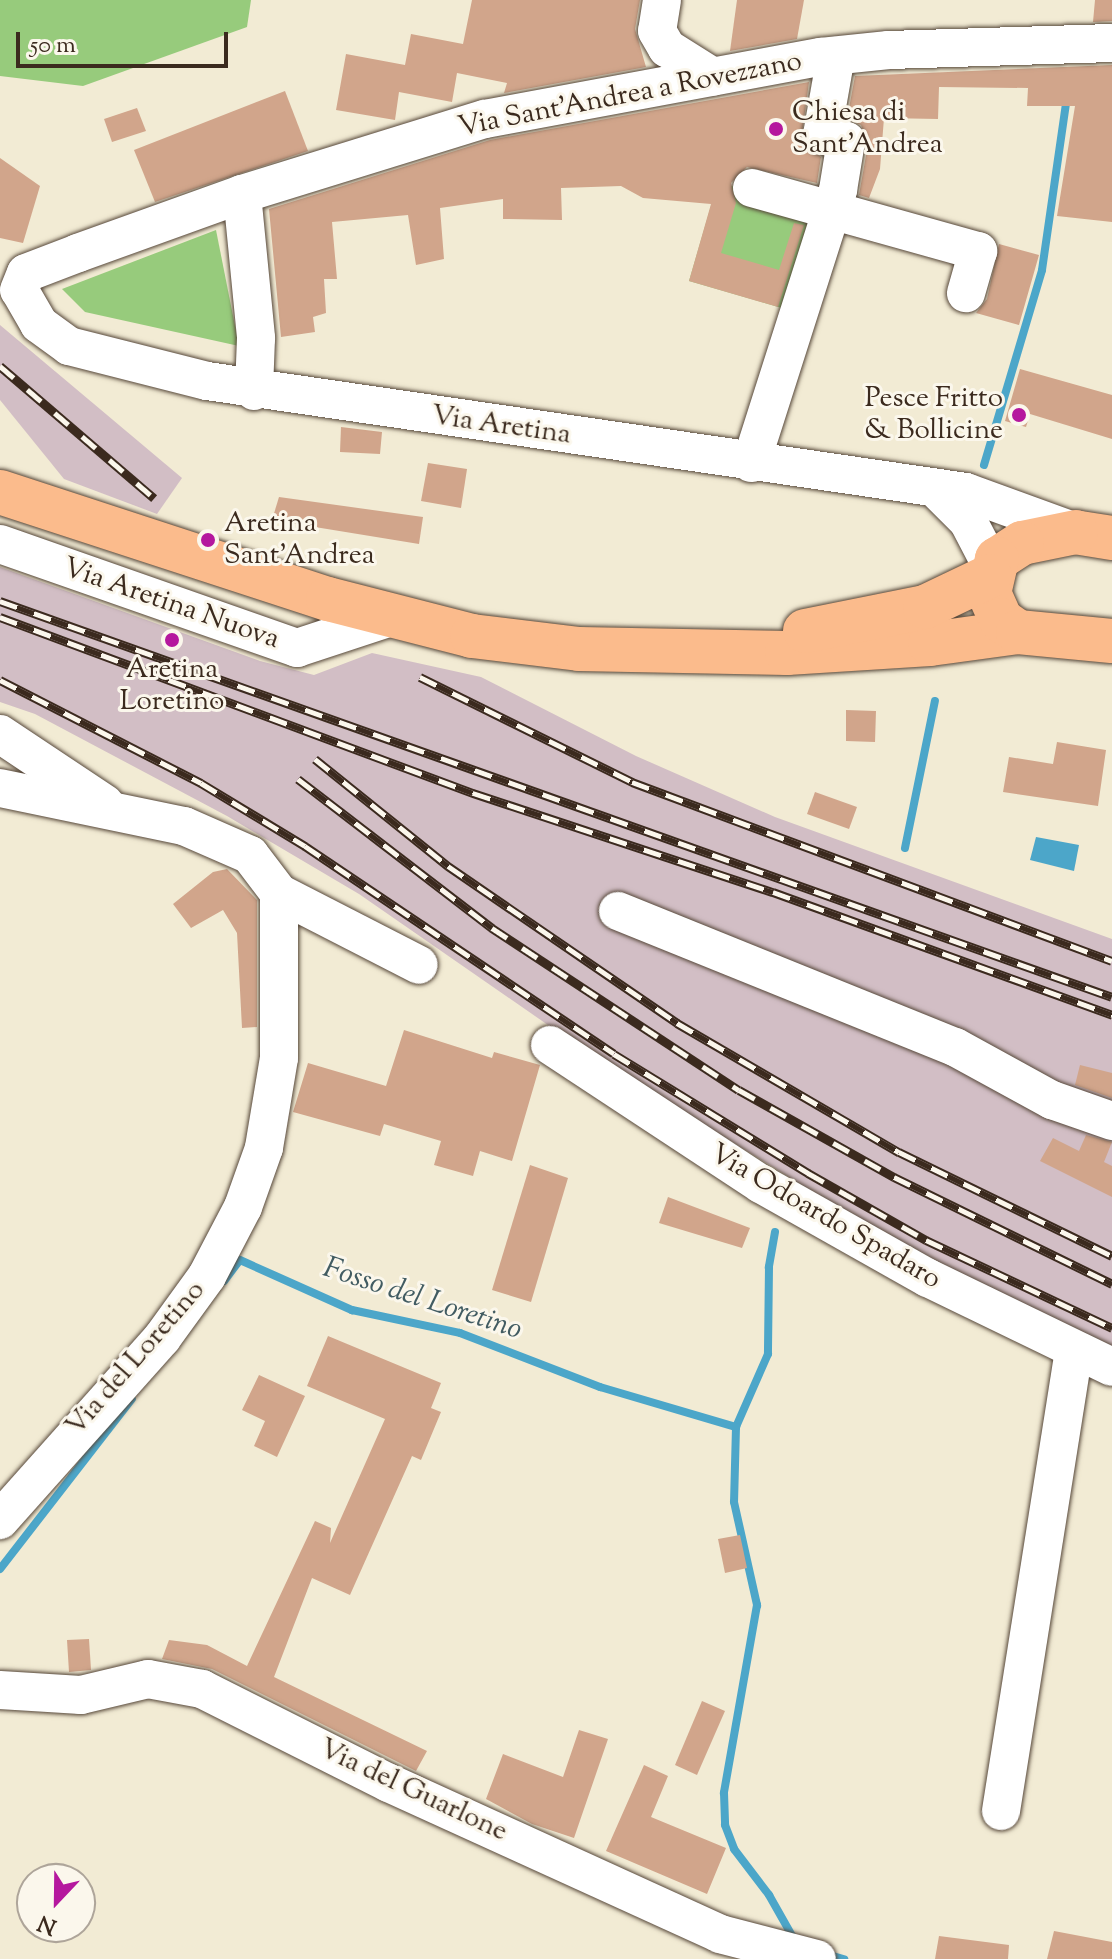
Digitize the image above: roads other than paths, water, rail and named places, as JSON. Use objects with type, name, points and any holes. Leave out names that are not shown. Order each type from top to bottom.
[{"type":"main road","name":"Via Aretina Nuova","points":[[0,492],[388,618],[472,636],[579,649],[877,649],[1018,632],[1112,641]]},
{"type":"main road","name":"Via Aretina Nuova","points":[[741,650],[809,630],[925,607],[991,572],[1005,551],[1022,543],[1094,535]]},
{"type":"main road","points":[[991,572],[992,607],[1018,632]]},
{"type":"street","points":[[662,0],[657,31],[667,48],[713,77]]},
{"type":"street","name":"Via Sant'Andrea a Rovezzano","points":[[69,346],[29,312],[19,290],[26,273],[242,194],[485,119],[836,56],[1112,43]]},
{"type":"street","points":[[751,463],[832,210],[846,141],[822,135],[836,56]]},
{"type":"street","points":[[752,188],[978,251],[966,293]]},
{"type":"street","points":[[242,194],[256,338],[254,391]]},
{"type":"street","name":"Via Aretina","points":[[69,346],[254,391],[996,500],[1094,535]]},
{"type":"street","points":[[936,489],[968,521],[991,572]]},
{"type":"street","name":"Via Aretina Nuova","points":[[0,544],[297,648],[388,618]]},
{"type":"street","points":[[0,734],[120,814]]},
{"type":"street","points":[[0,788],[184,826],[250,855],[279,893],[419,965]]},
{"type":"street","name":"Via del Loretino","points":[[0,1520],[162,1338],[207,1276],[243,1207],[264,1148],[279,1058],[279,893]]},
{"type":"street","points":[[618,911],[955,1047],[1052,1100],[1112,1121]]},
{"type":"street","name":"Via Odoardo Spadaro","points":[[550,1045],[761,1184],[1074,1352],[1112,1367]]},
{"type":"street","points":[[1001,1811],[1074,1352]]},
{"type":"street","name":"Via del Guarlone","points":[[0,1690],[81,1695],[148,1679],[202,1689],[389,1783],[720,1934],[813,1959]]},
{"type":"water","points":[[1036,837],[1079,845],[1074,871],[1030,860]]},
{"type":"waterway","points":[[984,465],[1042,270],[1066,103]]},
{"type":"waterway","points":[[905,848],[935,701]]},
{"type":"waterway","points":[[775,1232],[769,1267],[768,1354],[736,1427],[734,1502],[757,1605],[724,1793],[725,1825],[734,1849],[769,1895],[795,1941]]},
{"type":"waterway","name":"Fosso del Loretino","points":[[224,1281],[240,1260],[352,1310],[460,1333],[600,1387],[736,1427]]},
{"type":"waterway","name":"Fosso del Loretino","points":[[0,1569],[132,1399]]},
{"type":"waterway","points":[[826,1954],[844,1959]]},
{"type":"railway","points":[[0,366],[154,498]]},
{"type":"railway","points":[[0,601],[1112,997]]},
{"type":"railway","points":[[0,617],[473,793],[773,892],[1112,1015]]},
{"type":"railway","points":[[420,677],[632,782],[1112,961]]},
{"type":"railway","points":[[0,680],[201,783],[305,846],[614,1054],[808,1173],[926,1240],[1112,1328]]},
{"type":"railway","points":[[315,759],[448,866],[677,1023],[899,1152],[1112,1256]]},
{"type":"railway","points":[[298,779],[492,928],[739,1090],[894,1177],[1112,1284]]},
{"type":"place","name":"Chiesa di Sant'Andrea","points":[[776,129]]},
{"type":"place","name":"Pesce Fritto & Bollicine","points":[[1019,415]]},
{"type":"place","name":"Aretina Sant'Andrea","points":[[208,540]]},
{"type":"place","name":"Aretina Loretino","points":[[172,640]]}]
